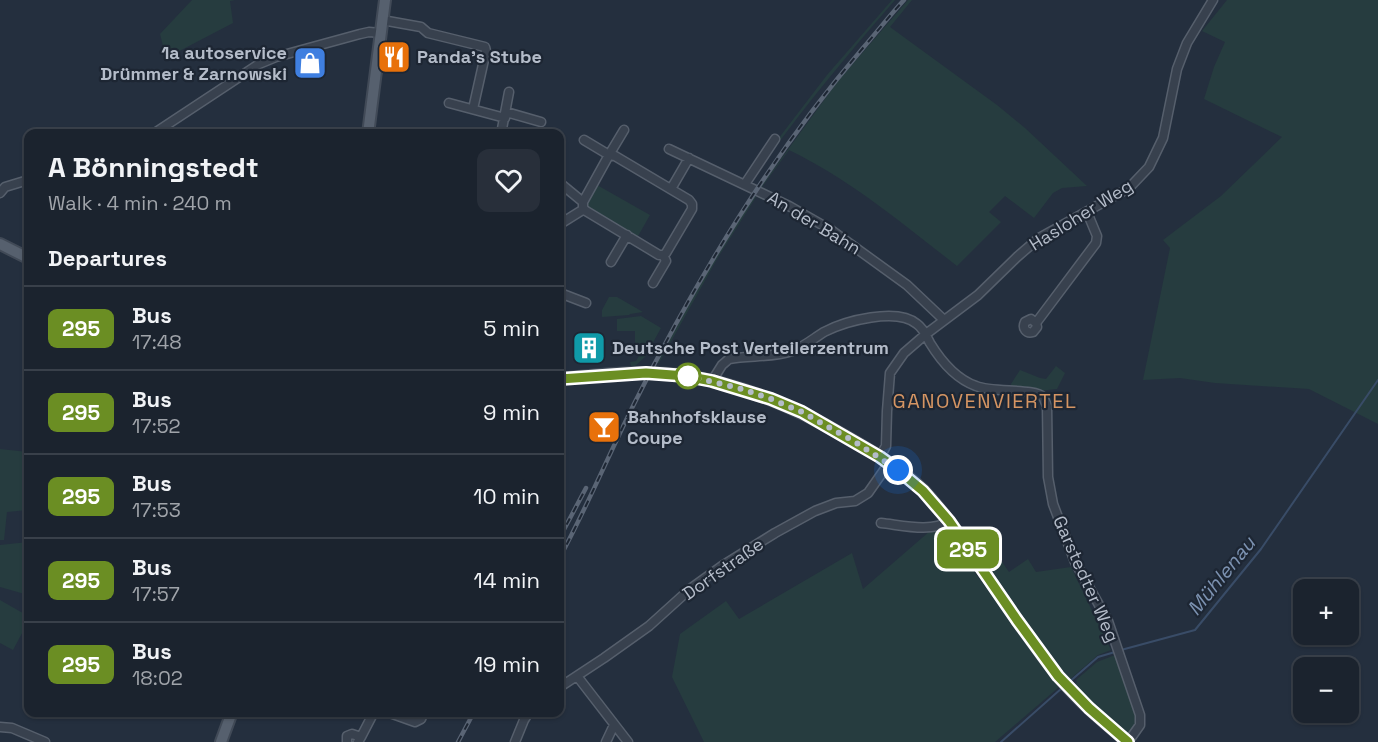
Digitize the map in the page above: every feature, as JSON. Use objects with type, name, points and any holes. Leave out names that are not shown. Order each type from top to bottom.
[{"type":"main road","points":[[369,129],[385,0]]},
{"type":"main road","points":[[0,244],[24,256]]},
{"type":"main road","points":[[564,379],[658,373],[712,381],[771,399],[802,412],[884,460],[923,491],[949,521],[1058,676],[1106,724],[1128,742]]},
{"type":"main road","points":[[221,742],[230,717]]},
{"type":"street","name":"Hasloher Weg","points":[[884,460],[890,373],[904,353],[978,295],[1039,238],[1129,188],[1149,167],[1163,138],[1176,69],[1187,43],[1213,0]]},
{"type":"street","points":[[382,20],[421,27],[428,33],[486,48],[473,109]]},
{"type":"street","points":[[161,129],[259,64],[276,57],[360,34],[381,33]]},
{"type":"street","points":[[502,129],[509,92]]},
{"type":"street","points":[[449,103],[541,122]]},
{"type":"street","points":[[564,221],[583,206],[624,130]]},
{"type":"street","points":[[745,184],[775,139]]},
{"type":"street","points":[[584,140],[689,200],[693,207],[667,252],[663,255]]},
{"type":"street","name":"An der Bahn","points":[[669,149],[789,206],[831,230],[907,285],[944,320]]},
{"type":"street","points":[[671,189],[689,158]]},
{"type":"street","points":[[0,193],[5,187],[24,181]]},
{"type":"street","points":[[564,187],[583,206],[659,255],[663,255]]},
{"type":"street","points":[[1036,323],[1096,243],[1096,236],[1087,212]]},
{"type":"street","points":[[611,262],[627,235]]},
{"type":"street","points":[[653,283],[666,261],[663,255]]},
{"type":"street","points":[[564,295],[586,303]]},
{"type":"street","name":"Garstedter Weg","points":[[712,381],[722,365],[729,360],[791,351],[831,329],[859,320],[899,317],[916,323],[926,334],[944,364],[975,386],[991,390],[1027,391],[1037,393],[1043,398],[1047,406],[1048,477],[1053,504],[1075,562],[1107,621],[1141,720],[1128,742]]},
{"type":"street","name":"Dorfstraße","points":[[564,684],[649,626],[690,589],[722,566],[817,510],[836,503],[855,501],[868,493],[884,460]]},
{"type":"street","points":[[881,523],[912,527],[938,527],[949,521]]},
{"type":"street","points":[[577,676],[628,742]]},
{"type":"street","points":[[347,742],[347,736],[352,734],[359,740],[371,717]]},
{"type":"street","points":[[401,717],[415,722],[422,717]]},
{"type":"street","points":[[516,742],[526,717]]},
{"type":"street","points":[[606,742],[614,726]]},
{"type":"street","points":[[0,728],[12,728],[45,742]]},
{"type":"green space","points":[[192,0],[235,0],[230,1],[233,23],[166,58],[160,34]]},
{"type":"green space","points":[[892,0],[895,0],[829,78],[766,160],[772,147],[827,75]]},
{"type":"green space","points":[[908,0],[912,0],[890,27],[997,105],[1087,186],[1062,188],[1053,193],[1034,218],[1005,196],[989,212],[1001,222],[957,266],[855,189],[789,150],[762,187],[814,215],[863,248],[759,189],[838,81]]},
{"type":"green space","points":[[1227,0],[1378,0],[1378,424],[1309,389],[1215,383],[1180,378],[1143,380],[1170,248],[1163,240],[1221,196],[1282,137],[1204,99],[1225,42],[1202,31]]},
{"type":"green space","points":[[597,185],[650,215],[637,238],[588,209],[587,203]]},
{"type":"green space","points":[[754,196],[759,198],[762,196],[787,206],[819,224],[860,252],[858,255],[825,231],[789,210],[756,197],[657,363],[703,279]]},
{"type":"green space","points":[[609,297],[617,297],[643,312],[602,317],[602,310]]},
{"type":"green space","points":[[641,316],[661,328],[645,357],[634,367],[630,362],[636,361],[639,356],[635,354],[635,331],[617,331],[617,319]]},
{"type":"green space","points":[[1056,366],[1065,373],[1057,389],[1038,391],[1012,389],[1011,384],[1020,370],[1046,379]]},
{"type":"green space","points":[[0,449],[24,452],[24,510],[7,512],[4,540],[0,540]]},
{"type":"green space","points":[[930,531],[945,532],[1059,687],[995,742],[704,742],[672,677],[680,634],[726,601],[739,619],[852,553],[863,589]]},
{"type":"green space","points":[[24,542],[24,594],[0,587],[0,545]]},
{"type":"green space","points":[[992,547],[1009,572],[1028,559],[1036,572],[1071,567],[1111,650],[1098,655],[1069,680],[1059,671],[973,550]]},
{"type":"green space","points":[[0,600],[24,614],[24,629],[13,650],[0,643]]},
{"type":"green space","points":[[1115,655],[1136,718],[1134,728],[1128,733],[1121,732],[1074,686],[1076,680],[1097,662]]},
{"type":"waterway","name":"Mühlenau","points":[[1121,650],[1195,630],[1261,549],[1378,380]]},
{"type":"waterway","points":[[686,599],[705,583]]},
{"type":"waterway","name":"Mühlenau","points":[[1068,683],[1098,657],[1115,652]]},
{"type":"waterway","name":"Mühlenau","points":[[1001,742],[1062,688]]},
{"type":"railway","points":[[564,549],[659,355],[738,218],[797,131],[904,0]]},
{"type":"railway","points":[[564,529],[586,488]]},
{"type":"railway","points":[[458,742],[471,717]]},
{"type":"bus line","name":"295","points":[[564,379],[658,373],[712,381],[742,389],[802,412],[880,457],[911,479],[923,491],[949,521],[1058,676],[1089,708],[1128,742]]},
{"type":"place","name":"Panda's Stube","points":[[394,57]]},
{"type":"place","name":"1a autoservice Drümmer & Zarnowski","points":[[310,63]]},
{"type":"place","name":"Deutsche Post Verteilerzentrum","points":[[589,348]]},
{"type":"place","name":"Bahnhofsklause Coupe","points":[[604,427]]},
{"type":"district","name":"GANOVENVIERTEL","points":[[985,401]]},
{"type":"route","points":[[688,376],[742,389],[802,412],[880,457],[898,470]]}]
